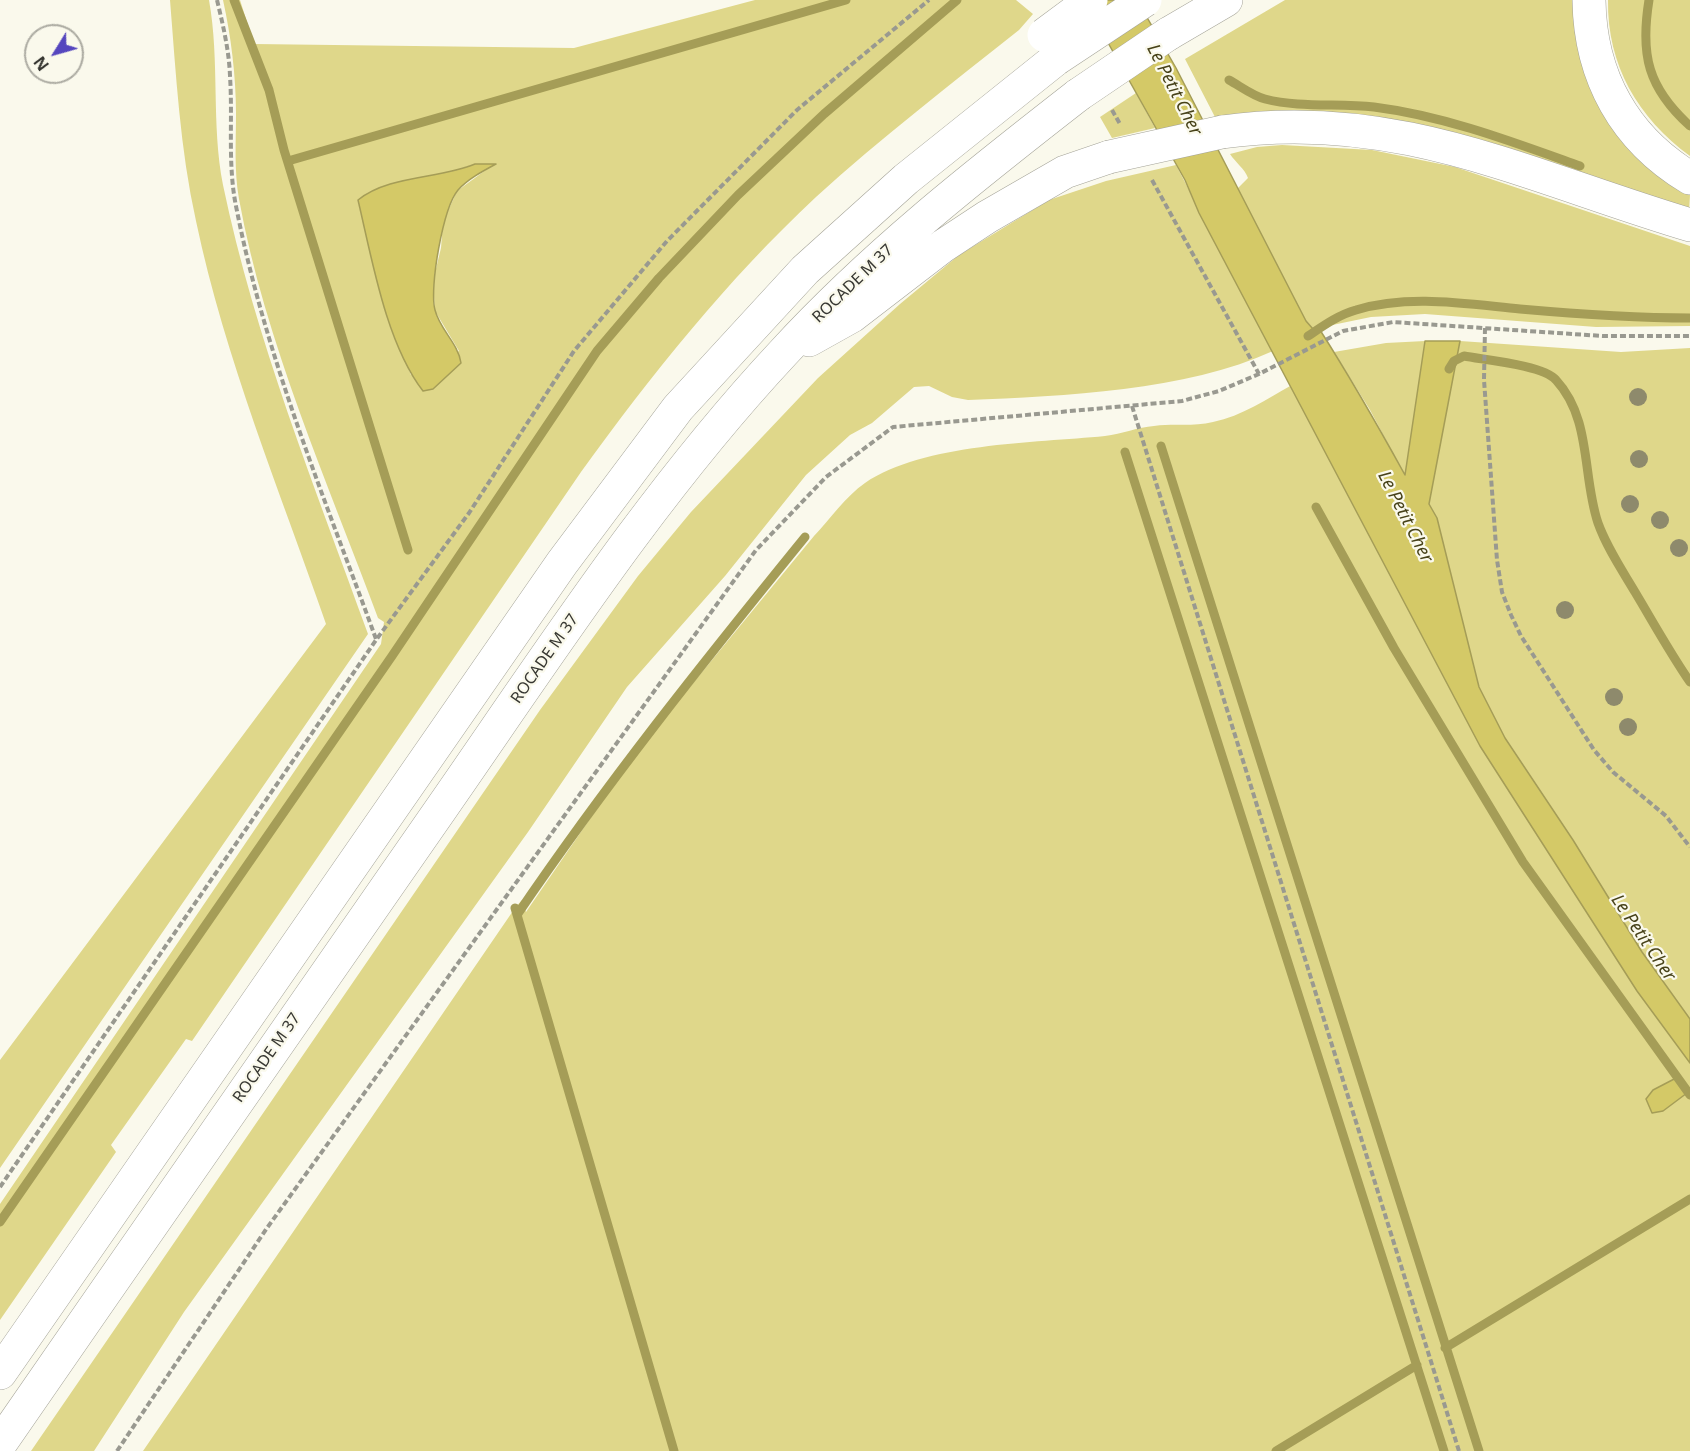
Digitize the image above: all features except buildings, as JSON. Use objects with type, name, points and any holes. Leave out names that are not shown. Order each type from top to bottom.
[{"type":"highway","points":[[0,1373],[562,563],[678,408],[756,320],[805,270],[906,179],[992,108],[1091,0]]},
{"type":"highway","points":[[1050,47],[1145,0]]},
{"type":"highway","name":"ROCADE M 37","points":[[0,1444],[578,612],[720,425],[781,355],[868,267],[949,195],[1078,95],[1168,34],[1226,0]]},
{"type":"highway","points":[[1589,0],[1597,57],[1621,115],[1655,154],[1690,178]]},
{"type":"highway","points":[[781,355],[852,316],[943,246],[987,217],[1065,172],[1109,156],[1222,132],[1263,128],[1334,127],[1416,139],[1507,164],[1690,225]]},
{"type":"path","points":[[216,0],[225,29],[230,73],[230,172],[252,277],[285,388],[376,639]]},
{"type":"path","points":[[0,1187],[376,639],[469,513],[574,351],[667,240],[797,110],[929,0]]},
{"type":"path","points":[[1109,104],[1120,125]]},
{"type":"path","points":[[1149,177],[1259,374]]},
{"type":"path","points":[[117,1451],[267,1228],[756,550],[826,477],[893,427],[1182,401],[1219,391],[1259,374],[1343,331],[1393,322],[1603,336],[1690,336]]},
{"type":"path","points":[[1485,328],[1484,380],[1497,560],[1502,592],[1511,615],[1521,636],[1594,750],[1613,772],[1666,816],[1690,848]]},
{"type":"path","points":[[1132,406],[1459,1451]]},
{"type":"shaded area","points":[[170,0],[209,0],[214,46],[219,162],[236,242],[269,356],[368,634],[0,1168],[0,1060],[326,624],[238,374],[208,272],[186,166]]},
{"type":"shaded area","points":[[223,0],[240,0],[254,44],[574,48],[755,0],[1016,0],[1033,14],[1019,30],[891,132],[816,197],[721,295],[635,399],[581,472],[192,1041],[186,1039],[111,1145],[116,1152],[0,1320],[0,1204],[381,644],[384,622],[378,618],[300,412],[281,359],[250,253],[237,188],[235,85]],"holes":[[[475,164],[494,164],[457,191],[443,222],[441,248],[433,281],[435,311],[459,351],[411,375],[382,299],[358,201]]]},
{"type":"shaded area","points":[[1285,0],[1574,0],[1586,70],[1600,107],[1626,143],[1678,188],[1690,195],[1689,212],[1644,199],[1215,117],[1185,59]]},
{"type":"shaded area","points":[[1608,0],[1690,0],[1690,156],[1655,125],[1629,88],[1613,46]]},
{"type":"shaded area","points":[[1136,93],[1155,128],[1112,138],[1100,117]]},
{"type":"shaded area","points":[[1282,145],[1372,150],[1455,167],[1690,246],[1690,326],[1596,327],[1425,314],[1371,317],[1313,329],[1306,321],[1237,189],[1248,178],[1230,154],[1257,147]]},
{"type":"shaded area","points":[[1176,165],[1273,351],[1202,375],[1124,389],[968,400],[952,397],[929,386],[914,387],[872,423],[850,435],[806,475],[725,576],[627,687],[528,832],[184,1312],[94,1451],[31,1451],[540,710],[638,576],[691,512],[818,378],[900,304],[959,255],[1049,200],[1106,181]]},
{"type":"shaded area","points":[[1425,341],[1405,476],[1370,410],[1334,352],[1386,343]]},
{"type":"shaded area","points":[[1460,341],[1621,352],[1690,348],[1690,1451],[143,1451],[515,908],[522,900],[526,912],[633,756],[814,536],[858,488],[889,470],[948,452],[980,447],[1105,436],[1161,425],[1213,422],[1244,411],[1292,385],[1397,586],[1573,840],[1505,738],[1479,687],[1437,518],[1429,504]]},
{"type":"water","name":"Le Petit Cher","points":[[1084,0],[1137,0],[1176,68],[1306,321],[1313,329],[1320,330],[1405,475],[1425,341],[1460,341],[1429,504],[1437,518],[1479,687],[1505,738],[1573,840],[1642,952],[1690,1019],[1690,1063],[1637,991],[1480,746],[1199,213],[1185,180]]},
{"type":"water","points":[[475,164],[496,164],[466,182],[452,199],[439,248],[434,284],[437,317],[456,349],[461,363],[433,389],[423,391],[399,349],[390,325],[375,274],[358,200],[384,186]]},
{"type":"water","points":[[1678,1077],[1688,1088],[1687,1093],[1663,1111],[1652,1113],[1646,1099],[1653,1090]]},
{"type":"waterway","points":[[234,0],[269,90],[284,150],[408,550]]},
{"type":"waterway","points":[[288,161],[846,0]]},
{"type":"waterway","points":[[0,1222],[392,656],[597,351],[659,278],[738,195],[824,114],[957,0]]},
{"type":"waterway","points":[[1649,0],[1646,38],[1650,69],[1665,98],[1690,126]]},
{"type":"waterway","points":[[1229,80],[1256,96],[1278,102],[1374,107],[1453,123],[1580,166]]},
{"type":"waterway","points":[[1308,336],[1349,312],[1376,305],[1417,301],[1605,315],[1690,318]]},
{"type":"waterway","points":[[1449,369],[1454,361],[1464,356],[1539,370],[1556,380],[1576,412],[1598,523],[1610,550],[1690,682]]},
{"type":"waterway","points":[[1161,446],[1479,1451]]},
{"type":"waterway","points":[[1125,452],[1444,1451]]},
{"type":"waterway","points":[[1316,507],[1394,648],[1523,862],[1690,1095]]},
{"type":"waterway","points":[[517,915],[585,818],[657,723],[805,537]]},
{"type":"waterway","points":[[515,908],[674,1451]]},
{"type":"waterway","points":[[1445,1348],[1690,1199]]},
{"type":"waterway","points":[[1276,1451],[1417,1365]]}]
